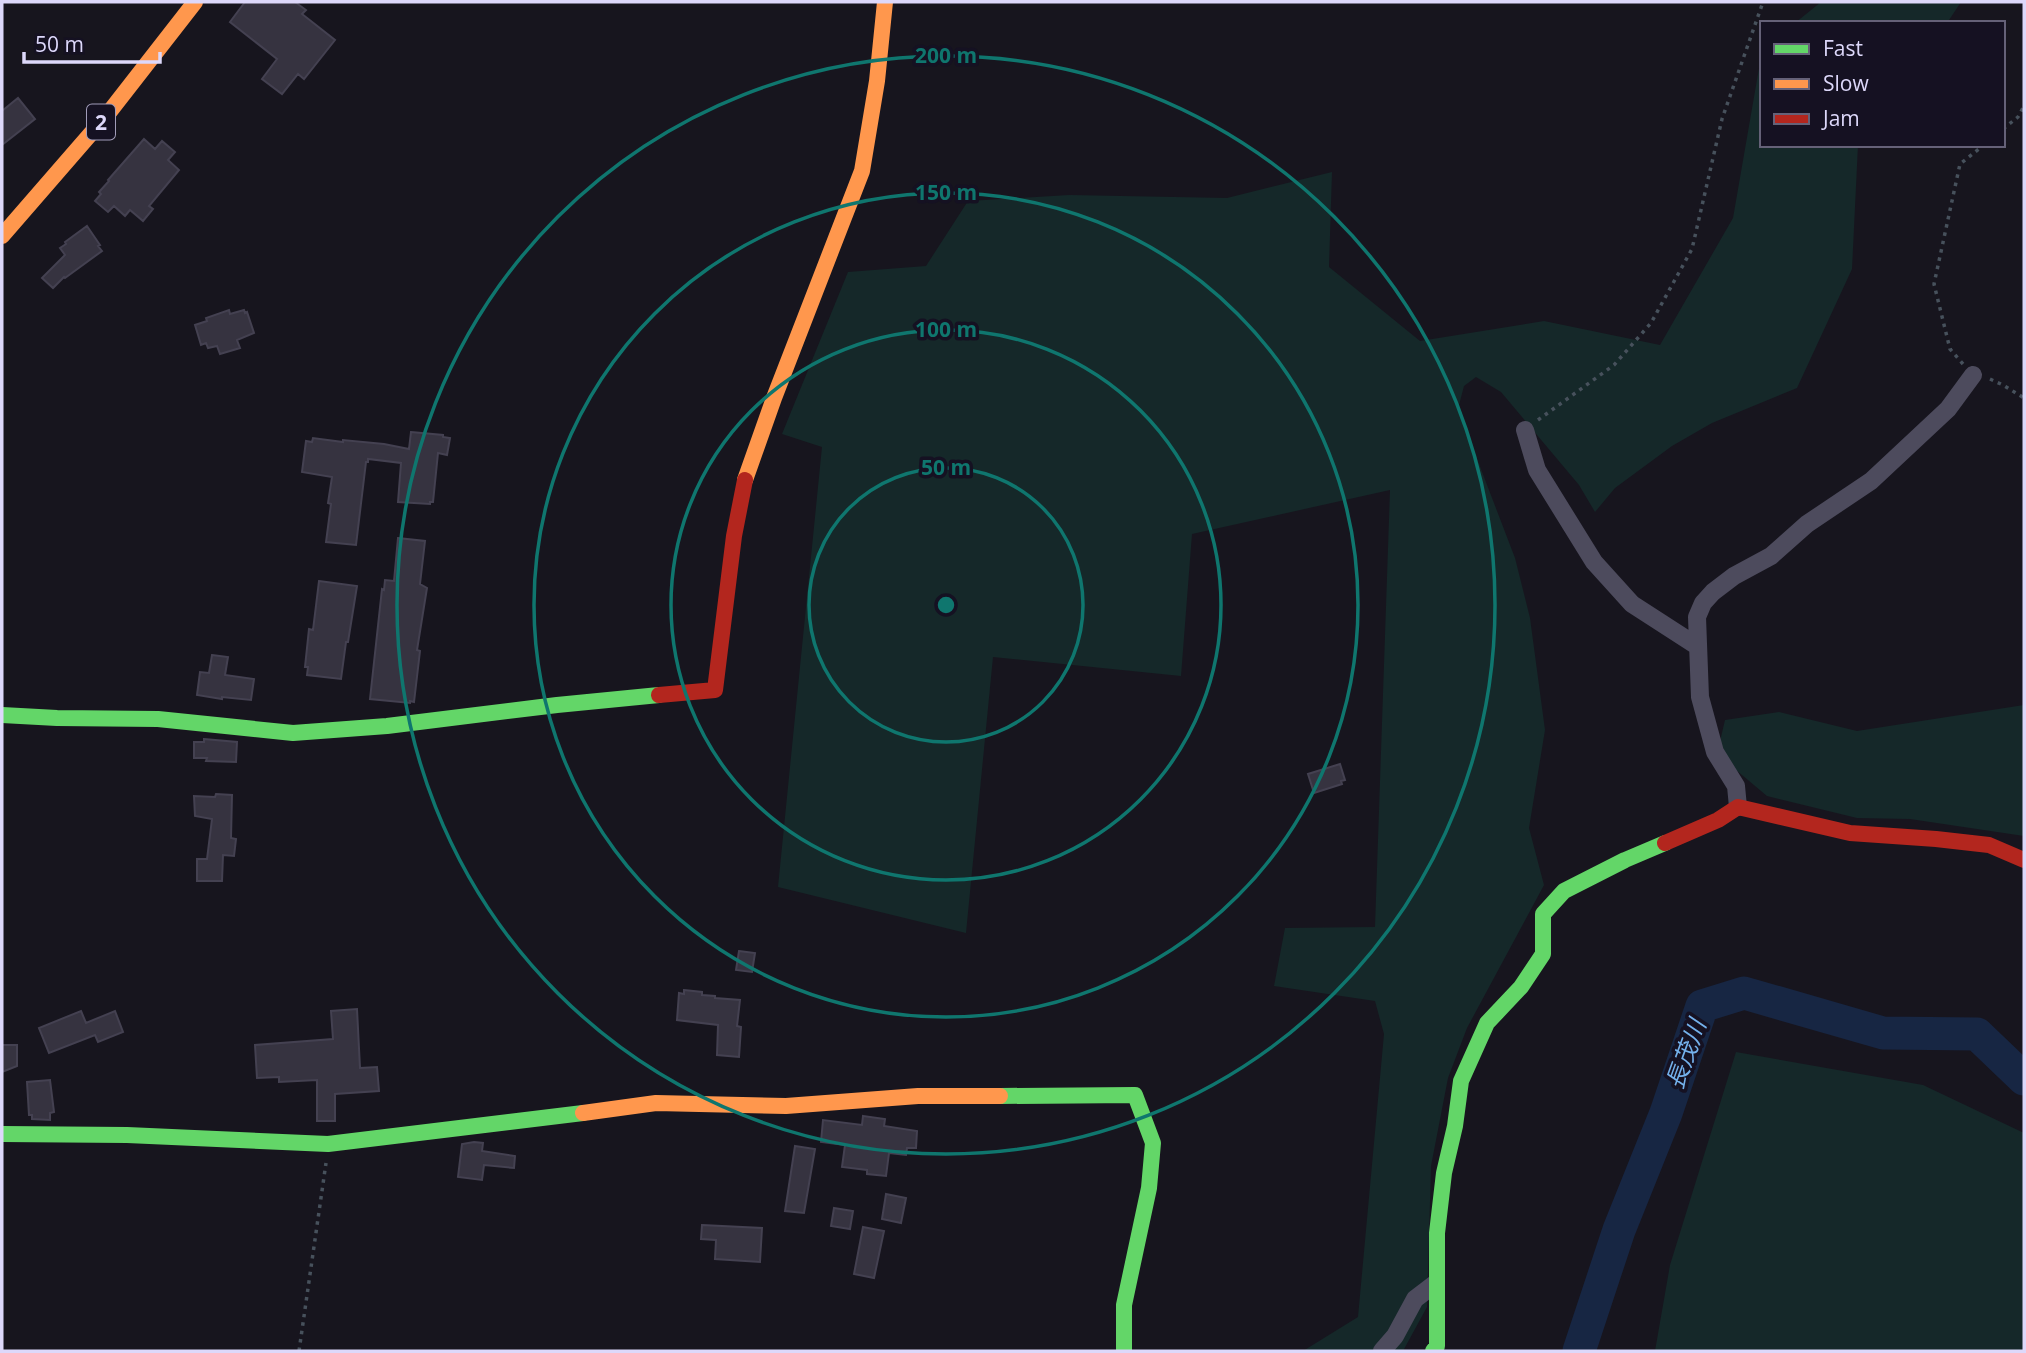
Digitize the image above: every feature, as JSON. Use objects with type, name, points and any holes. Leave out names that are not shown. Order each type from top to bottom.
[{"type":"street","name":"2","points":[[2,236],[107,115],[195,2]]},
{"type":"street","points":[[2,715],[158,719],[293,733],[387,726],[557,705],[715,691],[734,536],[746,477],[862,170],[877,81],[885,2]]},
{"type":"street","points":[[1738,807],[1736,786],[1715,752],[1700,697],[1697,617],[1703,603],[1734,576],[1771,556],[1807,524],[1871,481],[1948,410],[1973,375]]},
{"type":"street","points":[[1525,430],[1537,470],[1594,562],[1632,604],[1697,646]]},
{"type":"street","points":[[1433,1351],[1437,1346],[1437,1233],[1444,1173],[1455,1126],[1461,1081],[1487,1023],[1521,988],[1543,954],[1543,914],[1564,891],[1625,860],[1718,820],[1738,807],[1850,833],[1989,845],[2024,860]]},
{"type":"street","points":[[2,1134],[127,1135],[328,1144],[529,1121],[656,1103],[786,1106],[918,1096],[1135,1095],[1153,1143],[1149,1188],[1124,1305],[1124,1351]]},
{"type":"street","points":[[1382,1351],[1395,1336],[1416,1299],[1436,1283]]},
{"type":"path","points":[[1525,430],[1614,365],[1651,323],[1692,249],[1722,119],[1763,2]]},
{"type":"path","points":[[2005,127],[2018,117],[2024,106]]},
{"type":"path","points":[[1982,147],[1961,164],[1934,285],[1950,349],[1973,375],[2004,385],[2024,398]]},
{"type":"path","points":[[299,1351],[328,1144]]},
{"type":"green space","points":[[1821,2],[1961,2],[1948,21],[1797,21]]},
{"type":"green space","points":[[1760,63],[1760,147],[1858,147],[1852,269],[1797,388],[1712,423],[1672,446],[1615,488],[1595,512],[1579,485],[1501,392],[1476,377],[1464,386],[1458,409],[1515,558],[1530,618],[1545,730],[1529,828],[1544,885],[1467,1028],[1448,1078],[1431,1166],[1427,1307],[1403,1351],[1303,1351],[1358,1317],[1384,1034],[1375,1001],[1274,986],[1285,928],[1375,927],[1390,490],[1192,534],[1181,676],[993,657],[966,933],[778,887],[822,447],[782,434],[848,272],[926,266],[968,201],[1069,195],[1227,198],[1332,172],[1329,267],[1420,341],[1544,321],[1660,345],[1733,218]]},
{"type":"green space","points":[[2024,705],[2024,836],[1910,819],[1857,818],[1767,796],[1717,754],[1725,720],[1779,712],[1857,731]]},
{"type":"green space","points":[[1736,1052],[1923,1085],[2024,1133],[2024,1351],[1655,1351],[1670,1265]]},
{"type":"building","points":[[245,2],[295,2],[306,10],[302,14],[335,40],[304,79],[298,74],[282,94],[262,79],[277,59],[230,22]]},
{"type":"building","points":[[18,98],[35,119],[2,145],[2,111]]},
{"type":"building","points":[[144,139],[155,149],[162,141],[175,152],[168,160],[179,170],[149,206],[153,209],[143,221],[130,210],[125,216],[114,206],[108,212],[95,201],[108,180]]},
{"type":"building","points":[[87,226],[102,251],[64,277],[53,288],[42,278],[65,255],[60,248],[65,242]]},
{"type":"building","points":[[229,310],[230,314],[244,310],[247,312],[254,333],[237,340],[240,348],[220,354],[217,346],[208,348],[206,343],[201,345],[195,325]]},
{"type":"building","points":[[411,432],[450,438],[447,455],[438,453],[433,502],[398,502],[401,463],[368,459],[356,545],[326,542],[332,477],[302,472],[306,441],[312,442],[313,438],[343,440],[409,449]]},
{"type":"building","points":[[398,538],[425,541],[420,584],[427,588],[417,650],[420,651],[414,702],[410,703],[370,699],[382,589],[384,590],[385,580],[394,581]]},
{"type":"building","points":[[319,581],[357,586],[341,679],[307,675],[308,667],[305,667],[309,629],[313,630]]},
{"type":"building","points":[[212,655],[228,657],[225,675],[254,679],[251,700],[197,695],[200,672],[209,673]]},
{"type":"building","points":[[204,739],[237,742],[236,762],[194,758],[194,742],[204,742]]},
{"type":"building","points":[[1340,764],[1345,780],[1341,781],[1342,784],[1314,793],[1308,774]]},
{"type":"building","points":[[216,794],[232,795],[231,838],[236,839],[234,856],[223,855],[222,881],[197,881],[197,859],[207,859],[212,819],[195,816],[194,796],[215,797]]},
{"type":"building","points":[[739,951],[755,953],[752,972],[736,970]]},
{"type":"building","points":[[684,990],[702,992],[702,995],[715,998],[740,1000],[737,1026],[741,1027],[739,1057],[717,1055],[718,1025],[677,1020],[679,993],[684,994]]},
{"type":"building","points":[[357,1009],[360,1068],[377,1067],[379,1091],[335,1094],[335,1121],[317,1121],[317,1080],[279,1082],[279,1077],[257,1078],[255,1045],[333,1039],[331,1011]]},
{"type":"building","points":[[81,1011],[86,1023],[115,1011],[123,1032],[98,1042],[95,1035],[49,1053],[39,1028]]},
{"type":"building","points":[[2,1045],[17,1045],[17,1066],[2,1072]]},
{"type":"building","points":[[50,1080],[54,1112],[50,1113],[50,1120],[32,1119],[32,1115],[29,1115],[27,1082]]},
{"type":"building","points":[[863,1116],[885,1119],[884,1126],[917,1131],[916,1148],[907,1148],[906,1155],[889,1153],[886,1176],[842,1167],[845,1145],[821,1142],[823,1120],[862,1125]]},
{"type":"building","points":[[483,1143],[482,1151],[515,1156],[514,1168],[484,1165],[482,1180],[458,1177],[462,1144]]},
{"type":"building","points":[[795,1146],[815,1149],[804,1213],[785,1211]]},
{"type":"building","points":[[886,1194],[906,1198],[901,1223],[882,1219]]},
{"type":"building","points":[[834,1208],[853,1211],[850,1229],[831,1226]]},
{"type":"building","points":[[702,1225],[762,1228],[760,1262],[715,1259],[716,1240],[701,1239]]},
{"type":"building","points":[[863,1227],[884,1231],[874,1278],[854,1274]]},
{"type":"waterway","name":"長茂川","points":[[1579,1351],[1619,1230],[1666,1113],[1702,1006],[1744,993],[1883,1033],[1977,1034],[2024,1079]]},
{"type":"traffic: fast","points":[[2,715],[158,719],[293,733],[387,726],[659,695]]},
{"type":"traffic: fast","points":[[1433,1351],[1437,1346],[1437,1233],[1444,1173],[1455,1126],[1461,1081],[1487,1023],[1521,987],[1543,954],[1543,914],[1564,891],[1665,843]]},
{"type":"traffic: fast","points":[[1000,1096],[1135,1095],[1153,1143],[1149,1188],[1124,1305],[1124,1351]]},
{"type":"traffic: fast","points":[[2,1134],[127,1135],[328,1144],[583,1113]]},
{"type":"traffic: slow","points":[[2,236],[107,115],[195,2]]},
{"type":"traffic: slow","points":[[745,480],[862,171],[877,81],[885,2]]},
{"type":"traffic: slow","points":[[583,1113],[656,1103],[786,1106],[918,1096],[1000,1096]]},
{"type":"traffic: jam","points":[[659,695],[715,690],[734,536],[745,480]]},
{"type":"traffic: jam","points":[[1665,843],[1718,820],[1738,807],[1850,833],[1989,845],[2024,860]]}]
